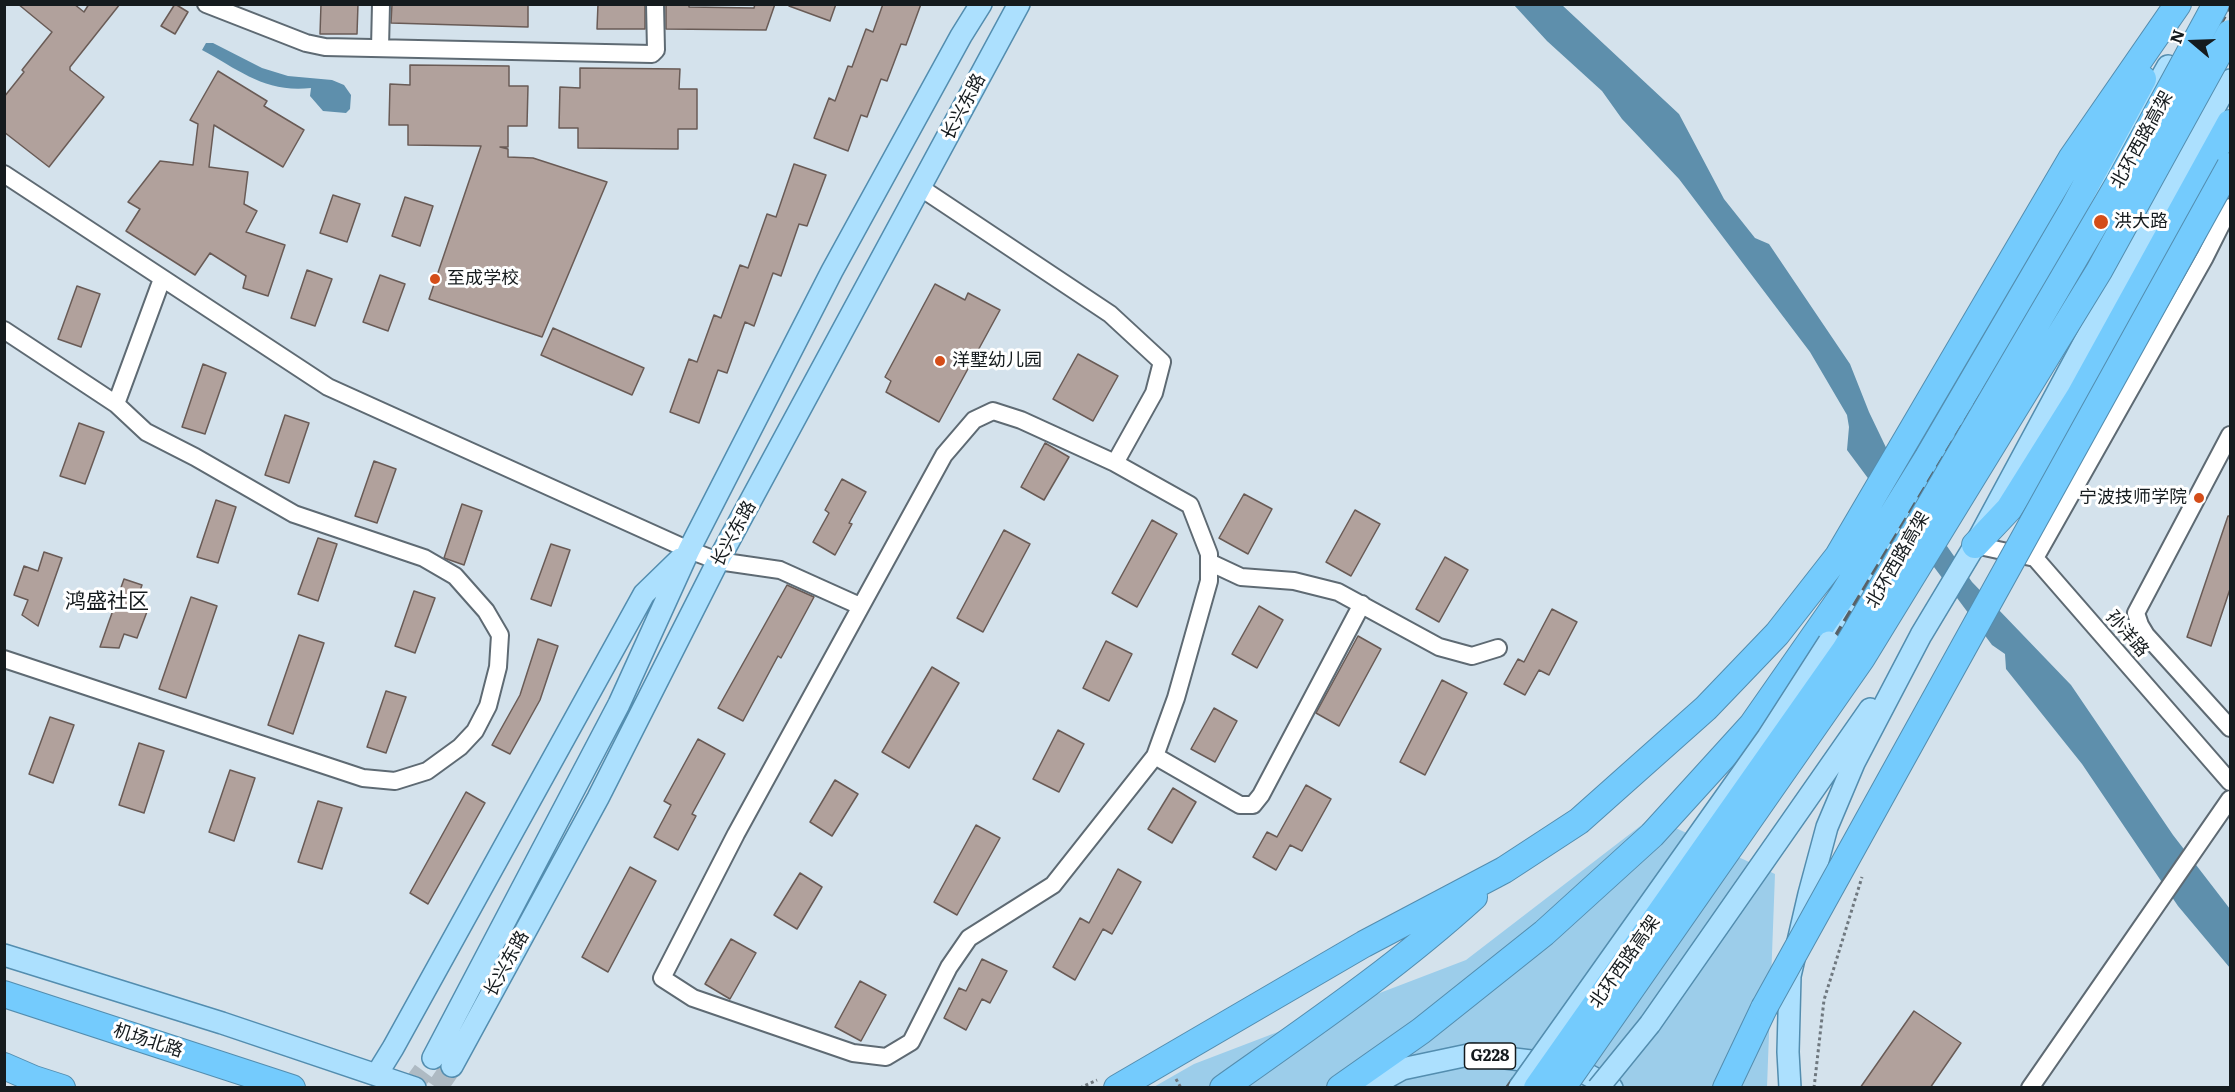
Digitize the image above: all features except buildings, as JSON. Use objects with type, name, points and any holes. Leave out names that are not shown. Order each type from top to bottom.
[{"type":"highway","points":[[1109,1083],[1504,870],[1579,820],[1706,708],[1777,634],[1831,565],[2071,159],[2178,4]]},
{"type":"highway","points":[[1340,1088],[1421,1031],[1544,933],[1652,835],[1752,725],[1842,596],[1928,457],[2074,207],[2183,4]]},
{"type":"highway","name":"北环西路高架","points":[[1537,1088],[1845,650],[2114,192],[2216,4]]},
{"type":"highway","name":"北环西路高架","points":[[1562,1088],[1862,658],[2098,271],[2230,33]]},
{"type":"highway","points":[[1975,545],[2009,508],[2079,397],[2230,123]]},
{"type":"highway","points":[[1726,1088],[1770,998],[2230,166]]},
{"type":"highway","points":[[1223,1088],[1326,1016],[1429,938],[1504,870]]},
{"type":"highway","name":"机场北路","points":[[4,994],[292,1088]]},
{"type":"highway","points":[[4,1068],[62,1088]]},
{"type":"main road","name":"长兴东路","points":[[981,4],[961,36],[832,272],[688,550],[619,704],[442,1062],[598,798],[718,561],[1019,4]]},
{"type":"main road","points":[[1519,1088],[1768,736],[1979,400],[2203,4]]},
{"type":"main road","points":[[1790,1088],[1788,1052],[1790,976],[1827,827],[1854,763],[1922,635],[1975,545],[2114,287],[2230,80]]},
{"type":"main road","points":[[377,1074],[644,594],[688,550]]},
{"type":"main road","points":[[1598,1088],[1650,1024],[1922,635]]},
{"type":"main road","points":[[4,955],[415,1088]]},
{"type":"main road","name":"G228","points":[[1368,1088],[1402,1069],[1473,1054],[1572,1066],[1612,1088]]},
{"type":"street","points":[[380,48],[381,4]]},
{"type":"street","points":[[212,6],[306,43],[325,47],[652,54],[656,50],[655,4]]},
{"type":"street","points":[[4,174],[328,387],[688,550],[718,561],[780,570],[860,606]]},
{"type":"street","points":[[921,188],[1110,314],[1162,362],[1154,393],[1115,463]]},
{"type":"street","points":[[1975,545],[2035,558],[2205,257],[2230,207]]},
{"type":"street","points":[[116,404],[162,279]]},
{"type":"street","points":[[4,330],[116,404],[146,432],[195,457],[294,514],[424,558],[455,576],[486,611],[500,635],[498,667],[488,706],[475,731],[460,747],[427,771],[395,781],[363,778],[4,658]]},
{"type":"street","points":[[993,411],[1021,420],[1115,463],[1190,505],[1209,554],[1209,581],[1176,698],[1155,756],[1053,885],[969,939],[950,967],[911,1042],[886,1057],[853,1053],[693,998],[663,978],[736,834],[944,455],[974,420],[993,411]]},
{"type":"street","points":[[2230,435],[2136,613],[2146,635],[2230,728]]},
{"type":"street","name":"孙洋路","points":[[2035,558],[2230,782]]},
{"type":"street","points":[[1209,562],[1241,576],[1294,581],[1338,592],[1439,647],[1472,656],[1498,648]]},
{"type":"street","points":[[1155,756],[1240,805],[1253,805],[1261,795],[1362,604]]},
{"type":"street","points":[[2030,1088],[2230,798]]},
{"type":"path","points":[[1814,1088],[1824,1000],[1865,869]]},
{"type":"path","points":[[1080,1088],[1109,1083]]},
{"type":"shaded area","points":[[1514,5],[1562,5],[1679,114],[1724,199],[1755,238],[1769,244],[1850,364],[1869,412],[1903,483],[1972,582],[2071,685],[2173,835],[2230,909],[2230,968],[2178,906],[2082,764],[2006,669],[2005,654],[1992,645],[1847,450],[1849,427],[1847,415],[1810,352],[1679,179],[1622,119],[1602,91],[1547,41]]},
{"type":"shaded area","points":[[206,43],[213,43],[262,68],[288,76],[332,80],[344,85],[351,95],[350,109],[346,113],[323,111],[310,96],[311,88],[280,87],[254,79],[202,50]]},
{"type":"shaded area","points":[[1652,817],[1775,874],[1767,1087],[1152,1088],[1194,1064],[1466,960]]},
{"type":"tunnel","points":[[411,1088],[433,1058]]},
{"type":"tunnel","points":[[437,1088],[452,1066]]},
{"type":"railway","points":[[1507,1088],[1834,639],[2090,215],[2205,4]]},
{"type":"railway","points":[[1542,1088],[1851,652],[2110,229],[2230,6]]},
{"type":"place","name":"洪大路","points":[[2101,222]]},
{"type":"place","name":"至成学校","points":[[435,279]]},
{"type":"place","name":"洋墅幼儿园","points":[[940,361]]},
{"type":"place","name":"宁波技师学院","points":[[2199,498]]},
{"type":"district","name":"鸿盛社区","points":[[107,602]]}]
